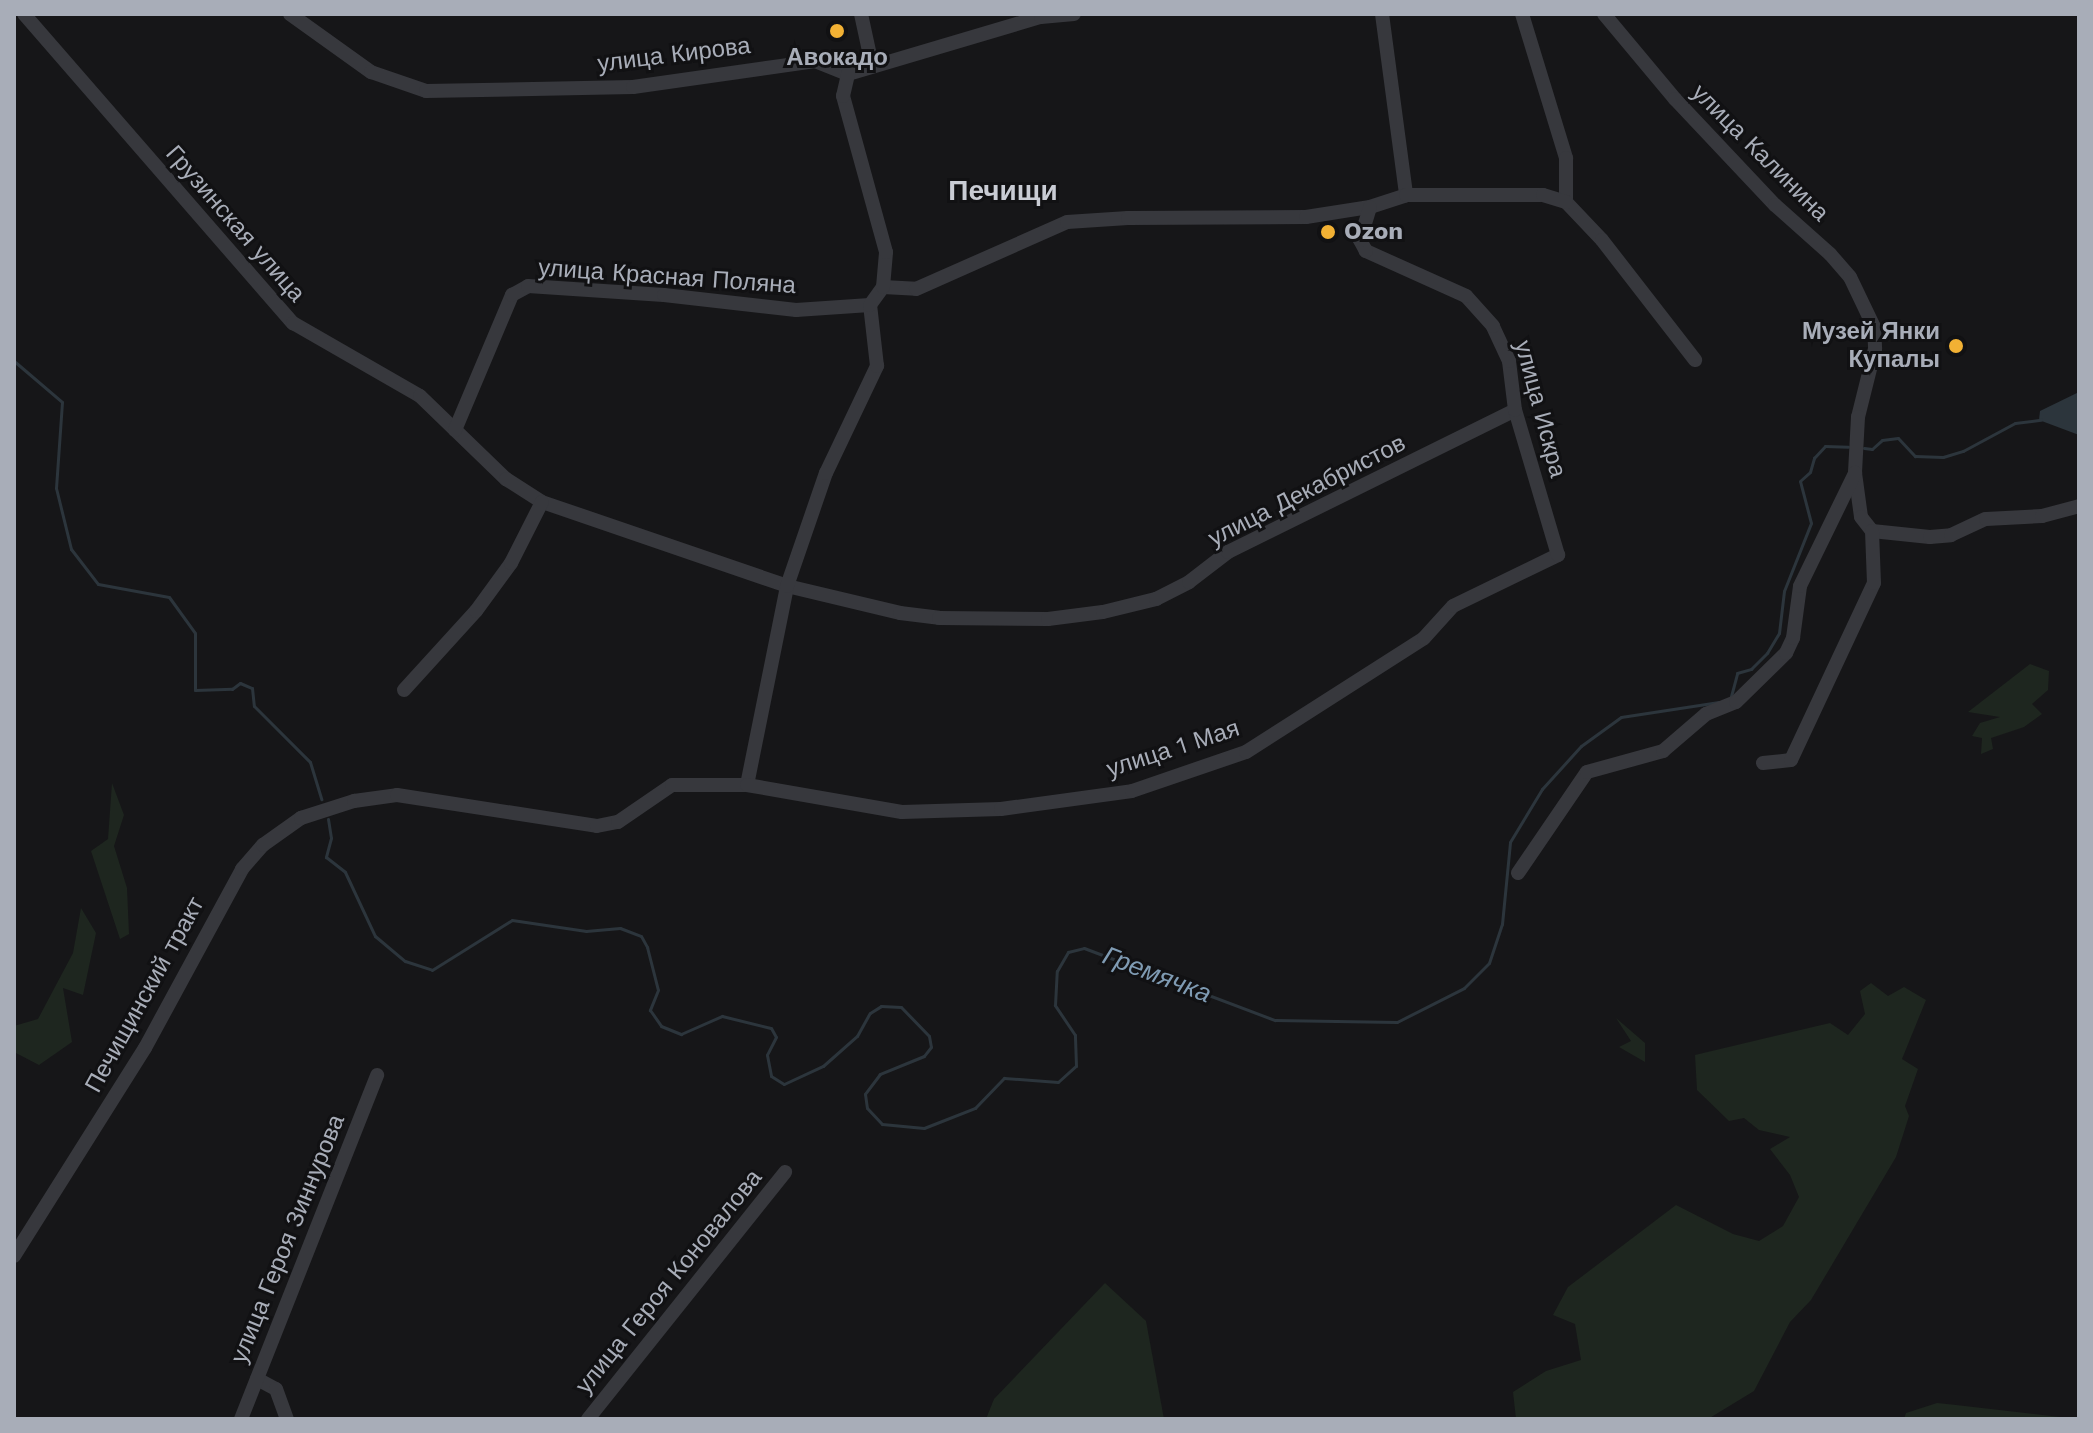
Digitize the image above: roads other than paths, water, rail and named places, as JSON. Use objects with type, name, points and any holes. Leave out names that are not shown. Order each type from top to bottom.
[{"type":"street","name":"Грузинская улица","points":[[24,14],[293,323],[420,396],[506,479],[542,502],[787,586]]},
{"type":"street","name":"улица Кирова","points":[[290,14],[371,72],[426,91],[633,87],[723,71],[815,61],[848,74]]},
{"type":"street","points":[[861,14],[872,65]]},
{"type":"street","points":[[747,785],[787,586],[826,473],[877,366],[870,305],[883,287],[886,252],[843,96],[848,74],[1041,17],[1074,14]]},
{"type":"street","points":[[1382,14],[1406,195]]},
{"type":"street","points":[[1522,14],[1566,158],[1566,202]]},
{"type":"street","name":"улица Калинина","points":[[1604,14],[1685,110],[1775,205],[1830,254],[1850,277],[1874,327],[1875,349],[1858,417],[1855,473]]},
{"type":"street","points":[[883,287],[916,289],[1067,222],[1128,218],[1306,217],[1370,207],[1406,195],[1543,195],[1566,202],[1602,240],[1695,360]]},
{"type":"street","name":"улица Искра","points":[[1370,207],[1360,240],[1366,251],[1466,296],[1493,326],[1509,361],[1515,410],[1558,555]]},
{"type":"street","name":"улица Красная Поляна","points":[[455,430],[512,295],[528,286],[664,295],[796,310],[870,305]]},
{"type":"street","name":"улица Декабристов","points":[[787,586],[900,613],[939,618],[1048,619],[1143,602],[1189,582],[1228,552],[1515,410]]},
{"type":"street","points":[[1763,763],[1791,760],[1874,583],[1872,531],[1861,517],[1855,473]]},
{"type":"street","points":[[1518,873],[1587,772],[1663,751],[1706,714],[1736,702],[1786,653],[1793,638],[1800,586],[1855,473]]},
{"type":"street","points":[[404,690],[476,611],[511,563],[542,502]]},
{"type":"street","points":[[1872,531],[1930,537],[1951,535],[1986,519],[2042,516],[2079,506]]},
{"type":"street","name":"улица 1 Мая","points":[[354,801],[397,795],[597,826],[618,822],[672,785],[747,785],[902,812],[1001,809],[1132,791],[1246,752],[1424,638],[1453,606],[1558,555]]},
{"type":"street","name":"Печищинский тракт","points":[[14,1256],[145,1048],[242,869],[263,845],[301,818],[354,801]]},
{"type":"street","name":"улица Героя Зиннурова","points":[[241,1419],[377,1075]]},
{"type":"street","name":"улица Героя Коновалова","points":[[588,1419],[785,1172]]},
{"type":"street","points":[[257,1379],[276,1389],[287,1419]]},
{"type":"waterway","name":"Гремячка","points":[[14,361],[62,402],[56,488],[71,549],[98,584],[169,597],[195,633],[195,690],[232,689],[240,683],[252,688],[254,706],[310,762],[321,799]]},
{"type":"waterway","name":"Гремячка","points":[[1864,448],[1872,449],[1882,440],[1898,438],[1915,456],[1943,457],[1963,451],[2015,423],[2041,420]]},
{"type":"waterway","name":"Гремячка","points":[[1730,700],[1737,673],[1751,669],[1767,653],[1779,633],[1784,591],[1811,523],[1800,481],[1810,472],[1814,458],[1825,446],[1848,447]]},
{"type":"waterway","name":"Гремячка","points":[[328,819],[331,838],[326,857],[345,872],[375,936],[405,961],[432,970],[512,920],[586,931],[620,928],[641,936],[647,947],[658,990],[650,1010],[661,1026],[681,1034],[722,1016],[771,1028],[776,1037],[767,1055],[771,1076],[784,1084],[823,1066],[857,1036],[870,1013],[881,1006],[901,1007],[929,1036],[931,1047],[924,1056],[880,1074],[865,1094],[867,1108],[882,1124],[924,1128],[975,1108],[1004,1078],[1058,1082],[1076,1066],[1075,1035],[1055,1005],[1057,971],[1068,952],[1084,948],[1275,1020],[1397,1022],[1464,988],[1489,963],[1502,924],[1510,842],[1542,789],[1581,746],[1621,717],[1719,702]]},
{"type":"place","name":"Авокадо","points":[[837,31]]},
{"type":"place","name":"Ozon","points":[[1328,232]]},
{"type":"place","name":"Музей Янки Купалы","points":[[1956,346]]},
{"type":"district","name":"Печищи","points":[[1003,191]]}]
